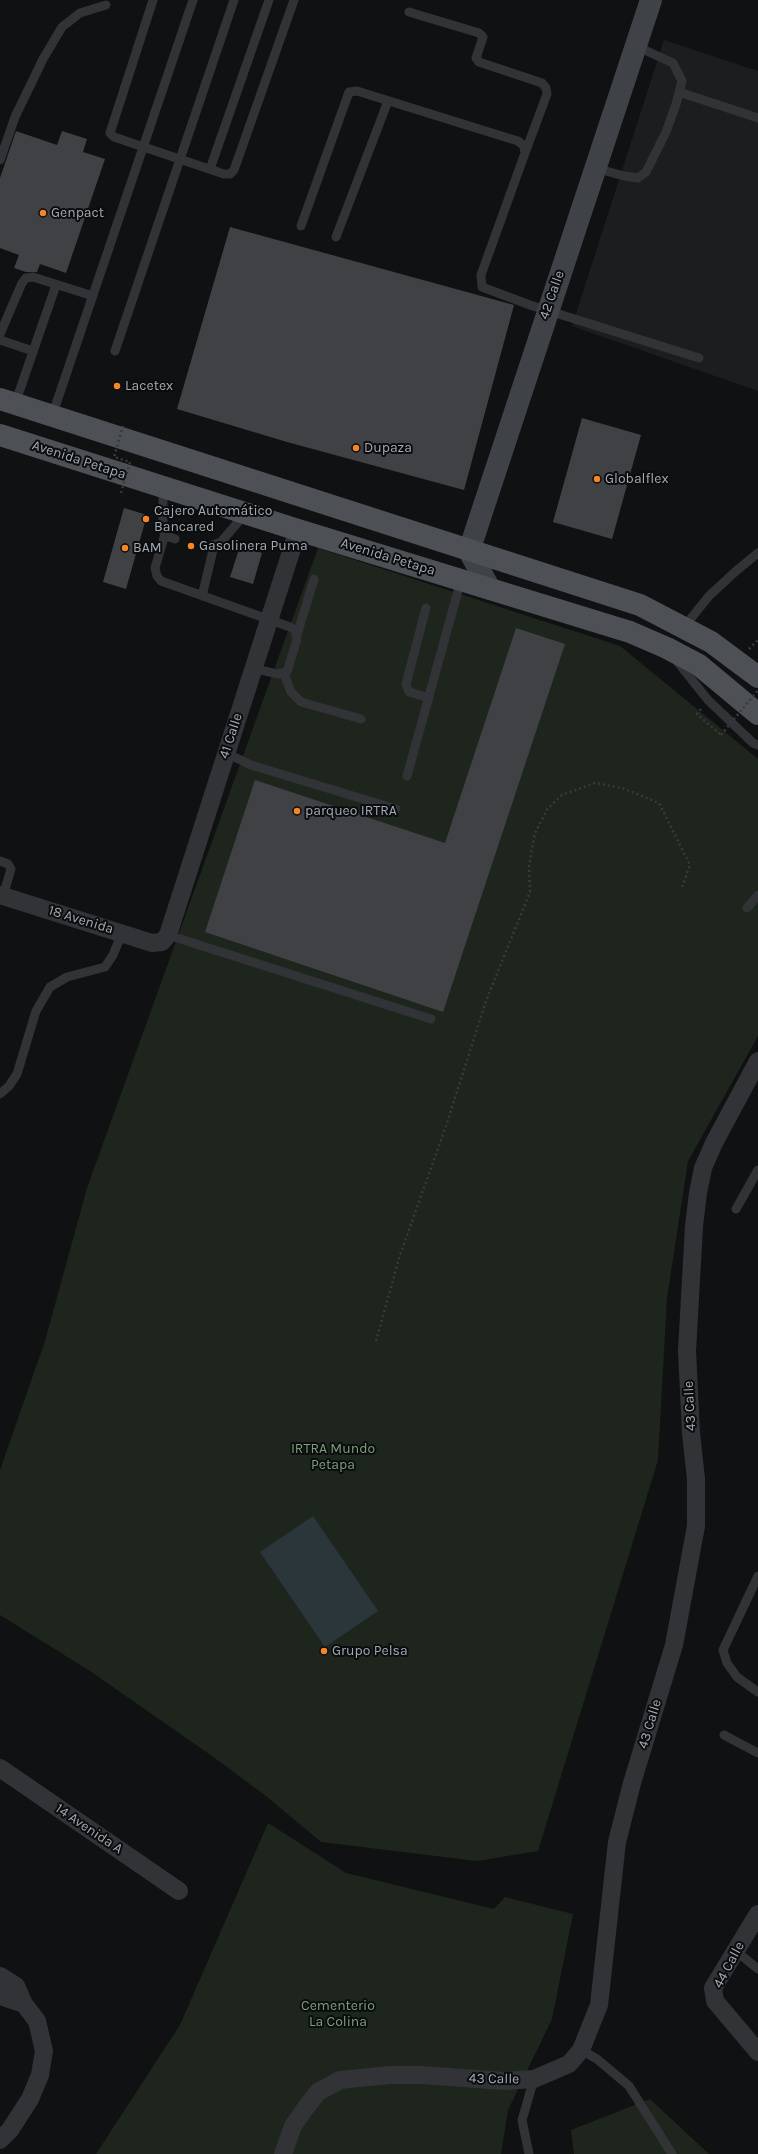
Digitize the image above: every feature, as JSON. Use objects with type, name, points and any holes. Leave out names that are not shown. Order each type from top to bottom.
[{"type":"main road","points":[[8,401],[640,605],[711,642],[758,677]]},
{"type":"main road","name":"Avenida Petapa","points":[[0,435],[298,530],[630,632],[667,648],[699,665],[758,714]]},
{"type":"street","name":"42 Calle","points":[[469,551],[547,310],[652,0]]},
{"type":"street","name":"41 Calle","points":[[165,938],[298,530]]},
{"type":"street","points":[[469,551],[490,588]]},
{"type":"street","name":"18 Avenida","points":[[1,895],[152,943],[165,938]]},
{"type":"street","name":"43 Calle","points":[[283,2154],[293,2126],[313,2098],[318,2092],[340,2080],[390,2075],[421,2075],[504,2081],[534,2079],[569,2064],[581,2050],[599,2005],[617,1842],[632,1783],[674,1644],[696,1526],[696,1479],[691,1433],[687,1351],[694,1226],[698,1193],[703,1168],[714,1143],[758,1061]]},
{"type":"street","name":"14 Avenida A","points":[[0,1768],[179,1891]]},
{"type":"street","name":"44 Calle","points":[[758,1914],[713,1988],[715,2001],[758,2052]]},
{"type":"street","points":[[0,1976],[16,1986],[24,2004],[36,2021],[42,2037],[44,2051],[40,2075],[30,2099],[10,2130],[0,2140]]},
{"type":"street","points":[[0,1996],[24,2004]]},
{"type":"lane","points":[[153,0],[110,129],[110,133],[114,137],[224,174],[230,174],[234,170],[294,0]]},
{"type":"lane","points":[[52,416],[145,147],[193,0]]},
{"type":"lane","points":[[115,352],[234,0]]},
{"type":"lane","points":[[210,169],[268,0]]},
{"type":"lane","points":[[0,160],[15,116],[43,59],[62,26],[80,13],[106,5]]},
{"type":"lane","points":[[409,12],[479,33],[483,37],[476,58],[479,62],[542,83],[546,88],[546,94],[481,275],[480,284],[486,289],[547,310],[699,358]]},
{"type":"lane","points":[[595,168],[624,176],[638,178],[646,172],[666,132],[682,81],[673,63],[636,46]]},
{"type":"lane","points":[[302,226],[349,92],[357,91],[518,141],[524,146],[525,153]]},
{"type":"lane","points":[[679,92],[758,118]]},
{"type":"lane","points":[[336,237],[388,101]]},
{"type":"lane","points":[[0,334],[22,283],[26,278],[33,277],[93,296]]},
{"type":"lane","points":[[8,401],[33,351],[56,285]]},
{"type":"lane","points":[[0,340],[33,351]]},
{"type":"lane","points":[[163,487],[165,534],[155,568],[157,576],[161,581],[290,627],[297,635]]},
{"type":"lane","points":[[202,596],[211,546],[231,532],[246,513]]},
{"type":"lane","points":[[165,534],[175,539]]},
{"type":"lane","points":[[684,627],[709,596],[758,553]]},
{"type":"lane","points":[[253,668],[277,674],[284,674],[287,672],[314,579]]},
{"type":"lane","points":[[407,776],[461,580]]},
{"type":"lane","points":[[426,608],[406,684],[410,692],[429,698]]},
{"type":"lane","points":[[667,648],[708,700],[758,745]]},
{"type":"lane","points":[[284,674],[291,692],[301,702],[361,719]]},
{"type":"lane","points":[[226,753],[251,765],[396,809]]},
{"type":"lane","points":[[0,861],[8,864],[11,869],[1,895]]},
{"type":"lane","points":[[747,908],[758,895]]},
{"type":"lane","points":[[0,1094],[9,1086],[16,1074],[36,1011],[50,987],[68,977],[105,968],[113,956],[122,933]]},
{"type":"lane","points":[[165,938],[431,1019]]},
{"type":"lane","points":[[736,1210],[758,1170]]},
{"type":"lane","points":[[758,1576],[723,1650],[727,1663],[737,1677],[758,1692]]},
{"type":"lane","points":[[724,1735],[758,1753]]},
{"type":"lane","points":[[736,1951],[758,1969]]},
{"type":"lane","points":[[581,2050],[598,2059],[629,2086],[672,2154]]},
{"type":"lane","points":[[529,2154],[522,2120],[534,2079]]},
{"type":"path","points":[[121,493],[130,462],[114,457],[123,426]]},
{"type":"path","points":[[697,714],[721,736],[758,690]]},
{"type":"path","points":[[376,1341],[400,1255],[446,1126],[486,1001],[530,892],[529,866],[535,833],[548,808],[562,795],[595,783],[622,788],[659,803],[690,865],[681,890]]},
{"type":"shaded area","points":[[664,40],[758,71],[758,391],[572,326]]},
{"type":"shaded area","points":[[313,1516],[378,1611],[325,1647],[260,1552]]},
{"type":"green space","name":"IRTRA Mundo Petapa","points":[[318,548],[620,646],[758,759],[758,1036],[688,1161],[667,1298],[658,1460],[538,1851],[477,1861],[321,1842],[266,1796],[212,1756],[90,1671],[0,1615],[0,1470],[45,1341],[87,1188]]},
{"type":"green space","name":"Cementerio La Colina","points":[[268,1823],[346,1873],[494,1909],[505,1897],[573,1914],[552,2019],[508,2110],[501,2154],[96,2154],[180,2025]]},
{"type":"green space","points":[[650,2099],[709,2154],[574,2154],[571,2130]]},
{"type":"building","name":"Genpact","points":[[16,131],[57,145],[62,131],[87,139],[83,152],[105,159],[66,273],[40,264],[37,272],[26,272],[14,268],[19,255],[0,248],[0,178]]},
{"type":"building","points":[[230,227],[514,305],[464,490],[287,442],[177,409]]},
{"type":"building","name":"Globalflex","points":[[582,418],[641,435],[612,539],[553,522]]},
{"type":"building","name":"BAM","points":[[124,508],[147,515],[126,589],[103,582]]},
{"type":"building","points":[[240,546],[262,553],[253,584],[230,577]]},
{"type":"building","name":"parqueo IRTRA","points":[[516,628],[565,644],[443,1012],[205,932],[255,780],[445,843]]},
{"type":"place","name":"Genpact","points":[[43,213]]},
{"type":"place","name":"Lacetex","points":[[117,386]]},
{"type":"place","name":"Dupaza","points":[[356,448]]},
{"type":"place","name":"Globalflex","points":[[597,479]]},
{"type":"place","name":"Cajero Automático Bancared","points":[[146,519]]},
{"type":"place","name":"Gasolinera Puma","points":[[191,546]]},
{"type":"place","name":"BAM","points":[[125,548]]},
{"type":"place","name":"parqueo IRTRA","points":[[297,811]]},
{"type":"place","name":"Grupo Pelsa","points":[[324,1651]]}]
